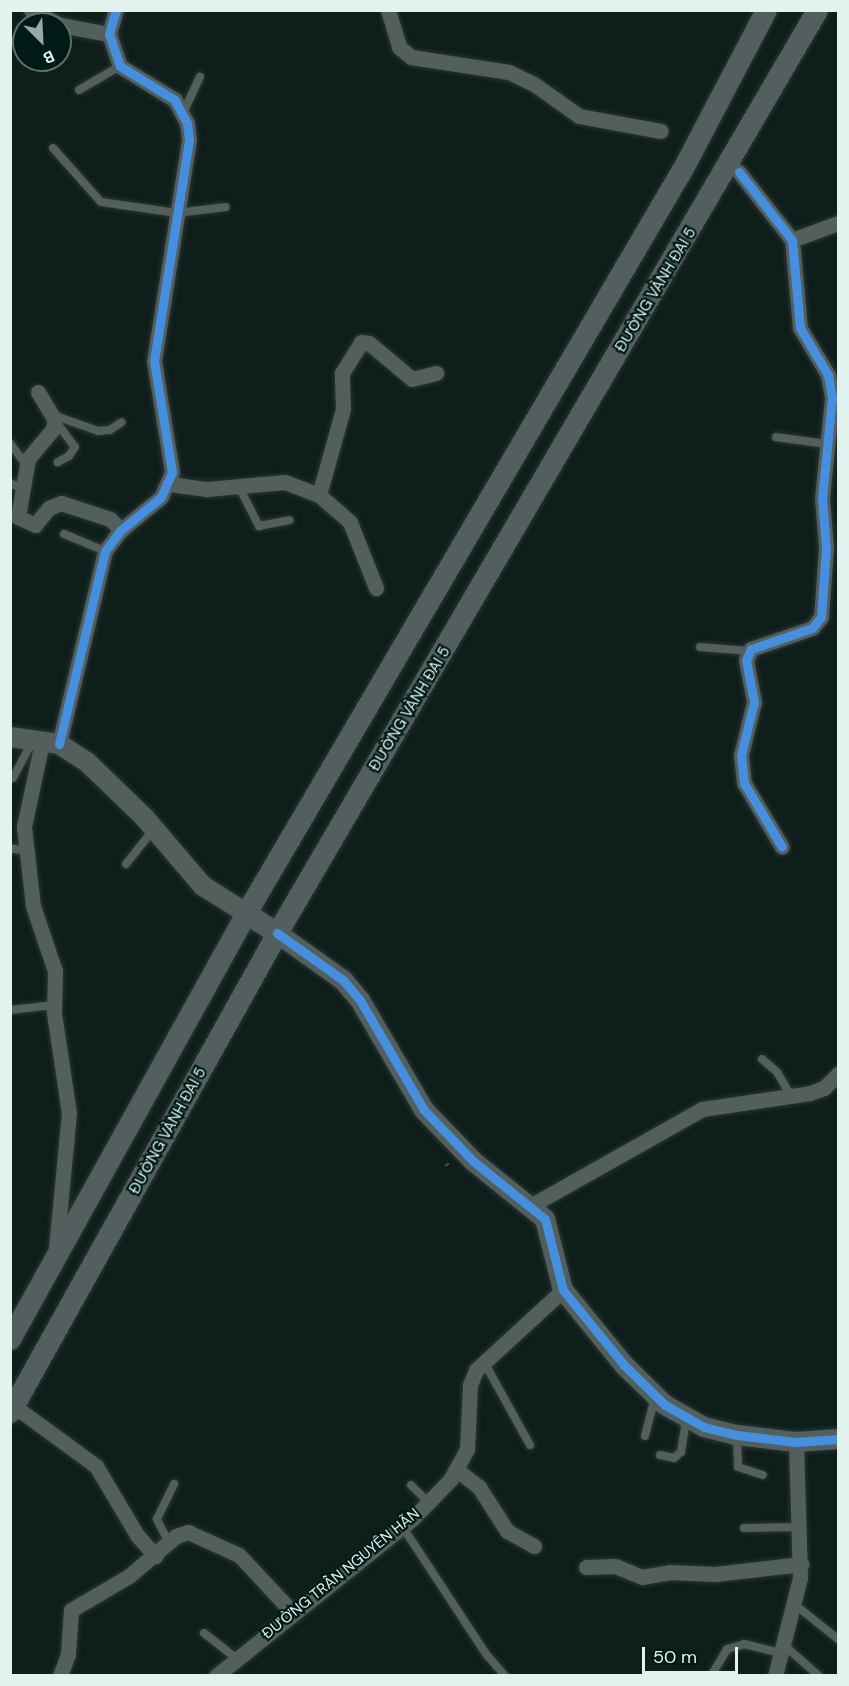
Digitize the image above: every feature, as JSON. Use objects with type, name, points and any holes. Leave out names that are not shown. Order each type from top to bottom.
[{"type":"main road","points":[[10,1339],[246,914],[683,168],[766,10]]},
{"type":"main road","name":"ĐƯỜNG VÀNH ĐAI 5","points":[[12,1409],[277,933],[818,10]]},
{"type":"main road","points":[[246,914],[277,933]]},
{"type":"street","points":[[52,1266],[61,1223],[69,1113],[54,1005],[55,971],[35,915],[26,851],[24,813],[105,551],[121,530],[161,497],[170,484],[171,459],[154,361],[189,139],[184,111],[175,100],[120,66],[109,34],[116,10]]},
{"type":"street","points":[[388,10],[399,47],[411,57],[509,72],[534,84],[579,116],[661,131]]},
{"type":"street","points":[[72,27],[109,34]]},
{"type":"street","points":[[739,172],[792,240],[800,328],[831,384],[835,411],[827,444],[822,498],[832,533],[818,624],[749,651],[746,660],[754,702],[741,755],[744,783],[782,847]]},
{"type":"street","points":[[792,240],[838,223]]},
{"type":"street","points":[[319,495],[342,417],[342,373],[361,342],[369,343],[412,379],[436,373]]},
{"type":"street","points":[[38,392],[54,417],[53,429],[31,452],[17,486],[17,513],[21,522],[29,525],[40,522],[49,508],[61,503],[110,519],[121,530]]},
{"type":"street","points":[[170,484],[207,489],[240,489],[285,482],[319,495],[350,522],[376,588]]},
{"type":"street","points":[[10,737],[45,742],[87,762],[154,829],[203,886],[246,914]]},
{"type":"street","points":[[277,933],[343,980],[360,1000],[424,1110],[473,1161],[545,1219],[563,1290],[624,1365],[655,1396],[704,1427],[737,1435],[796,1443],[838,1439]]},
{"type":"street","points":[[531,1206],[702,1109],[791,1096],[824,1088],[838,1074]]},
{"type":"street","name":"ĐƯỜNG TRẦN NGUYÊN HÃN","points":[[216,1676],[402,1526],[457,1470],[466,1449],[470,1385],[484,1362],[563,1290]]},
{"type":"street","points":[[12,1409],[96,1466],[137,1534],[155,1556]]},
{"type":"street","points":[[775,1676],[801,1564],[796,1443]]},
{"type":"street","points":[[457,1470],[478,1487],[507,1532],[534,1546]]},
{"type":"street","points":[[60,1676],[68,1654],[71,1610],[188,1532],[199,1533],[239,1555],[293,1613]]},
{"type":"street","points":[[586,1567],[615,1566],[642,1577],[669,1572],[715,1574],[801,1564]]},
{"type":"lane","points":[[79,90],[120,66]]},
{"type":"lane","points":[[184,111],[200,77]]},
{"type":"lane","points":[[53,148],[101,202],[177,213],[226,207]]},
{"type":"lane","points":[[54,417],[99,431],[110,430],[122,422]]},
{"type":"lane","points":[[54,417],[75,447],[69,456],[58,462]]},
{"type":"lane","points":[[776,436],[827,444]]},
{"type":"lane","points":[[10,443],[26,465]]},
{"type":"lane","points":[[240,489],[259,526],[289,520]]},
{"type":"lane","points":[[64,534],[105,551]]},
{"type":"lane","points":[[700,647],[749,651]]},
{"type":"lane","points":[[13,778],[45,742]]},
{"type":"lane","points":[[126,864],[154,829]]},
{"type":"lane","points":[[10,848],[26,851]]},
{"type":"lane","points":[[10,1010],[54,1005]]},
{"type":"lane","points":[[762,1059],[777,1072],[791,1096]]},
{"type":"lane","points":[[484,1362],[530,1445]]},
{"type":"lane","points":[[645,1436],[655,1396]]},
{"type":"lane","points":[[660,1455],[674,1458],[681,1452],[686,1417]]},
{"type":"lane","points":[[737,1435],[738,1467],[763,1475]]},
{"type":"lane","points":[[169,1543],[158,1519],[174,1484]]},
{"type":"lane","points":[[411,1485],[428,1502]]},
{"type":"lane","points":[[402,1526],[486,1654],[505,1676]]},
{"type":"lane","points":[[744,1528],[800,1527]]},
{"type":"lane","points":[[793,1603],[838,1639]]},
{"type":"lane","points":[[204,1633],[237,1659]]},
{"type":"lane","points":[[711,1676],[727,1649],[744,1644],[781,1649],[819,1676]]},
{"type":"cycle path","points":[[59,744],[105,551],[121,530],[161,497],[172,472],[154,361],[189,139],[187,123],[175,100],[120,66],[109,34],[116,10]]},
{"type":"cycle path","points":[[739,172],[792,240],[800,328],[828,375],[832,398],[822,498],[826,548],[821,617],[812,628],[751,649],[746,660],[754,702],[741,755],[744,783],[782,847]]},
{"type":"cycle path","points":[[277,933],[343,980],[360,1000],[424,1110],[473,1161],[545,1219],[563,1290],[624,1365],[665,1405],[704,1427],[737,1435],[796,1442],[838,1439]]}]
